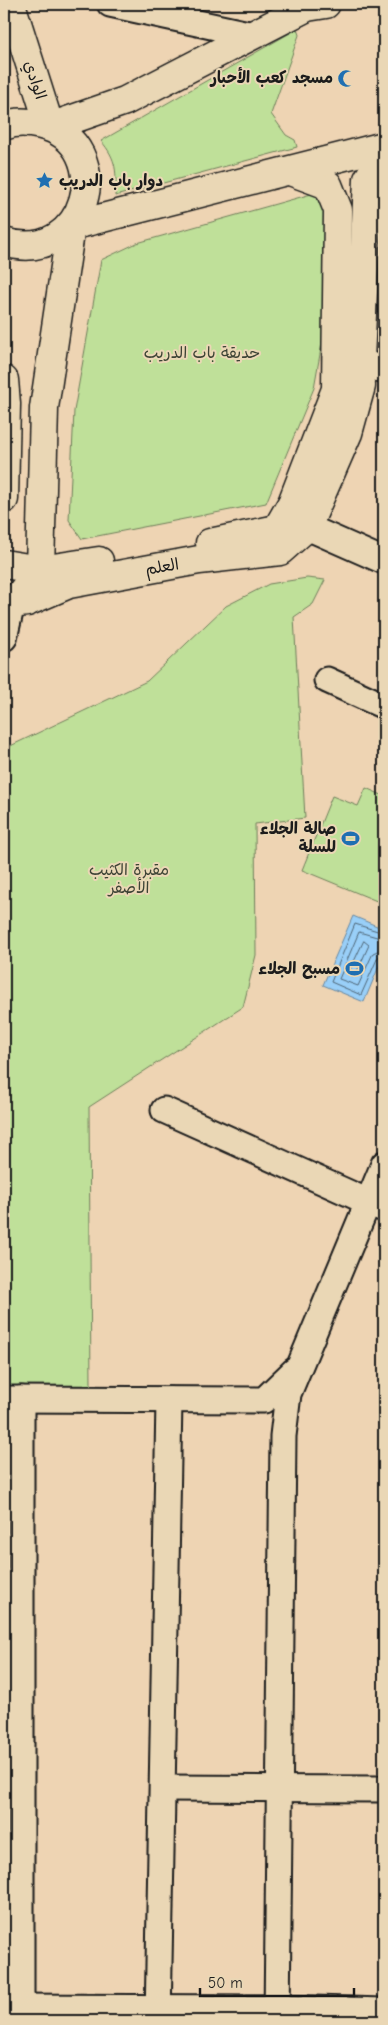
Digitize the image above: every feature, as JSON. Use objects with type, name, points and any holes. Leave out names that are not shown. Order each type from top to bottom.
[{"type":"main road","name":"الوادي","points":[[11,4],[50,127]]},
{"type":"main road","points":[[50,127],[125,101],[307,7],[326,4]]},
{"type":"main road","points":[[4,126],[29,122],[50,127],[66,137],[79,153],[86,171],[87,191],[82,210],[71,226],[57,237],[40,244],[23,246],[4,242]]},
{"type":"main road","points":[[71,226],[384,146]]},
{"type":"main road","points":[[308,527],[348,433],[361,386],[372,365],[368,179],[384,154]]},
{"type":"main road","points":[[277,529],[292,503],[336,389],[338,210],[328,184],[290,171]]},
{"type":"main road","points":[[8,602],[40,570],[44,408],[71,226]]},
{"type":"main road","points":[[4,380],[6,404],[4,499]]},
{"type":"main road","name":"العلم","points":[[4,565],[40,570],[200,545],[277,529],[308,527]]},
{"type":"main road","name":"العلم","points":[[8,602],[27,602],[69,584],[199,560],[280,551],[308,527]]},
{"type":"main road","points":[[4,565],[8,602]]},
{"type":"street","points":[[110,4],[253,35]]},
{"type":"street","points":[[308,527],[384,561]]},
{"type":"street","points":[[4,638],[8,602]]},
{"type":"street","points":[[327,680],[384,706]]},
{"type":"street","points":[[164,1110],[376,1206]]},
{"type":"street","points":[[277,2015],[282,1436],[288,1394],[376,1206],[384,1164]]},
{"type":"street","points":[[300,1365],[264,1400],[12,1399],[16,2012],[277,2015],[384,2011]]},
{"type":"street","points":[[158,2014],[169,1400]]},
{"type":"street","points":[[163,1788],[384,1789]]},
{"type":"green space","points":[[297,29],[299,35],[271,114],[286,135],[295,140],[297,147],[115,196],[115,167],[110,154],[101,141]]},
{"type":"green space","name":"حديقة باب الدريب","points":[[315,193],[327,205],[322,343],[314,388],[266,503],[82,539],[69,520],[74,411],[101,260],[137,243]]},
{"type":"green space","name":"مقبرة الكثيب الأصفر","points":[[307,578],[325,580],[313,604],[294,617],[305,818],[255,824],[256,955],[243,1007],[89,1107],[91,1388],[4,1386],[4,749],[147,681],[226,606],[269,584]]},
{"type":"green space","name":"صالة الجلاء للسلة","points":[[366,788],[384,796],[384,904],[302,870],[332,796],[358,806]]},
{"type":"water","name":"مسبح الجلاء","points":[[353,916],[384,929],[384,954],[364,1002],[323,985]]},
{"type":"place","name":"مسجد كعب الأحبار","points":[[347,78]]},
{"type":"place","name":"دوار باب الدريب","points":[[45,181]]},
{"type":"place","name":"صالة الجلاء للسلة","points":[[350,838]]},
{"type":"place","name":"مسبح الجلاء","points":[[354,969]]}]
